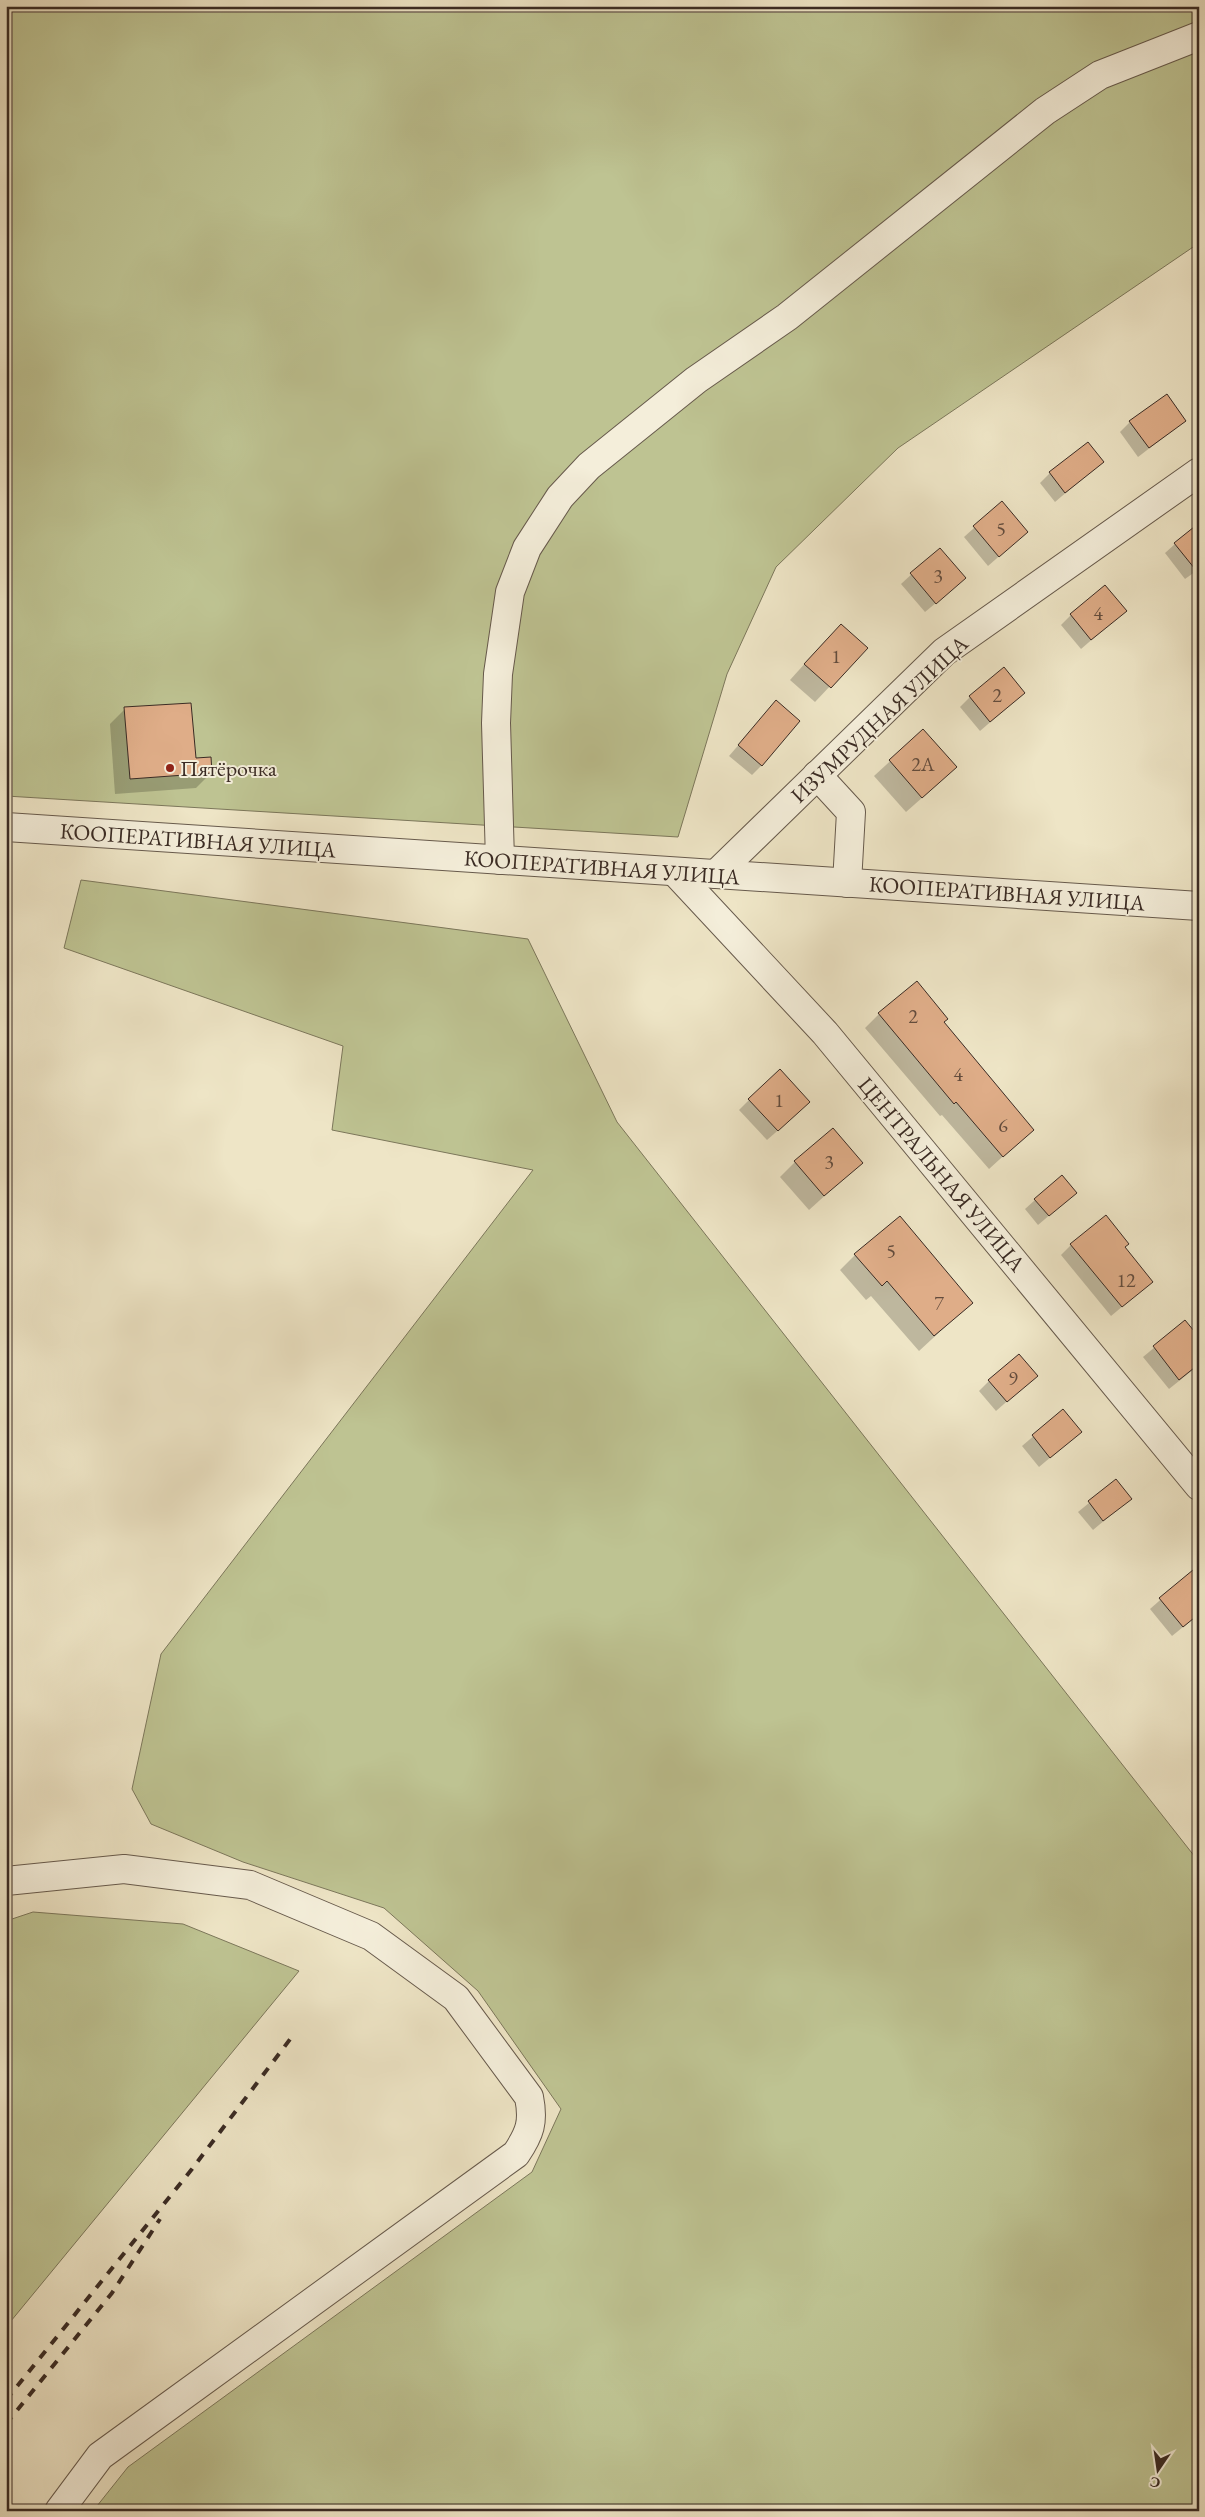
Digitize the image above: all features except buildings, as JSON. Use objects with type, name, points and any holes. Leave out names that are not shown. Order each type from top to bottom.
[{"type":"street","points":[[500,860],[496,723],[498,674],[510,592],[527,548],[560,497],[589,466],[696,380],[786,317],[1045,112],[1100,75],[1199,36]]},
{"type":"street","name":"ИЗУМРУДНАЯ УЛИЦА","points":[[716,874],[944,652],[1199,472]]},
{"type":"street","points":[[817,775],[851,812],[848,883]]},
{"type":"street","name":"КООПЕРАТИВНАЯ УЛИЦА","points":[[6,827],[1199,906]]},
{"type":"street","name":"ЦЕНТРАЛЬНАЯ УЛИЦА","points":[[675,872],[825,1033],[1199,1486]]},
{"type":"street","points":[[6,1881],[14,1878],[124,1869],[250,1885],[371,1936],[456,1998],[529,2097],[532,2111],[529,2134],[516,2154],[100,2456],[59,2511]]},
{"type":"green space","points":[[6,6],[1199,6],[1199,243],[898,448],[776,567],[727,674],[678,837],[6,796]]},
{"type":"green space","points":[[81,880],[528,939],[617,1122],[1199,1862],[1199,2511],[93,2511],[128,2467],[532,2172],[561,2109],[478,1991],[384,1908],[243,1862],[151,1824],[132,1789],[161,1654],[533,1170],[332,1130],[343,1046],[64,948]]},
{"type":"green space","points":[[33,1912],[183,1924],[299,1971],[6,2327],[6,1921]]},
{"type":"railway","points":[[6,2400],[192,2169],[291,2038]]},
{"type":"railway","points":[[6,2424],[112,2293],[160,2219]]},
{"type":"place","name":"Пятёрочка","points":[[170,768]]}]
